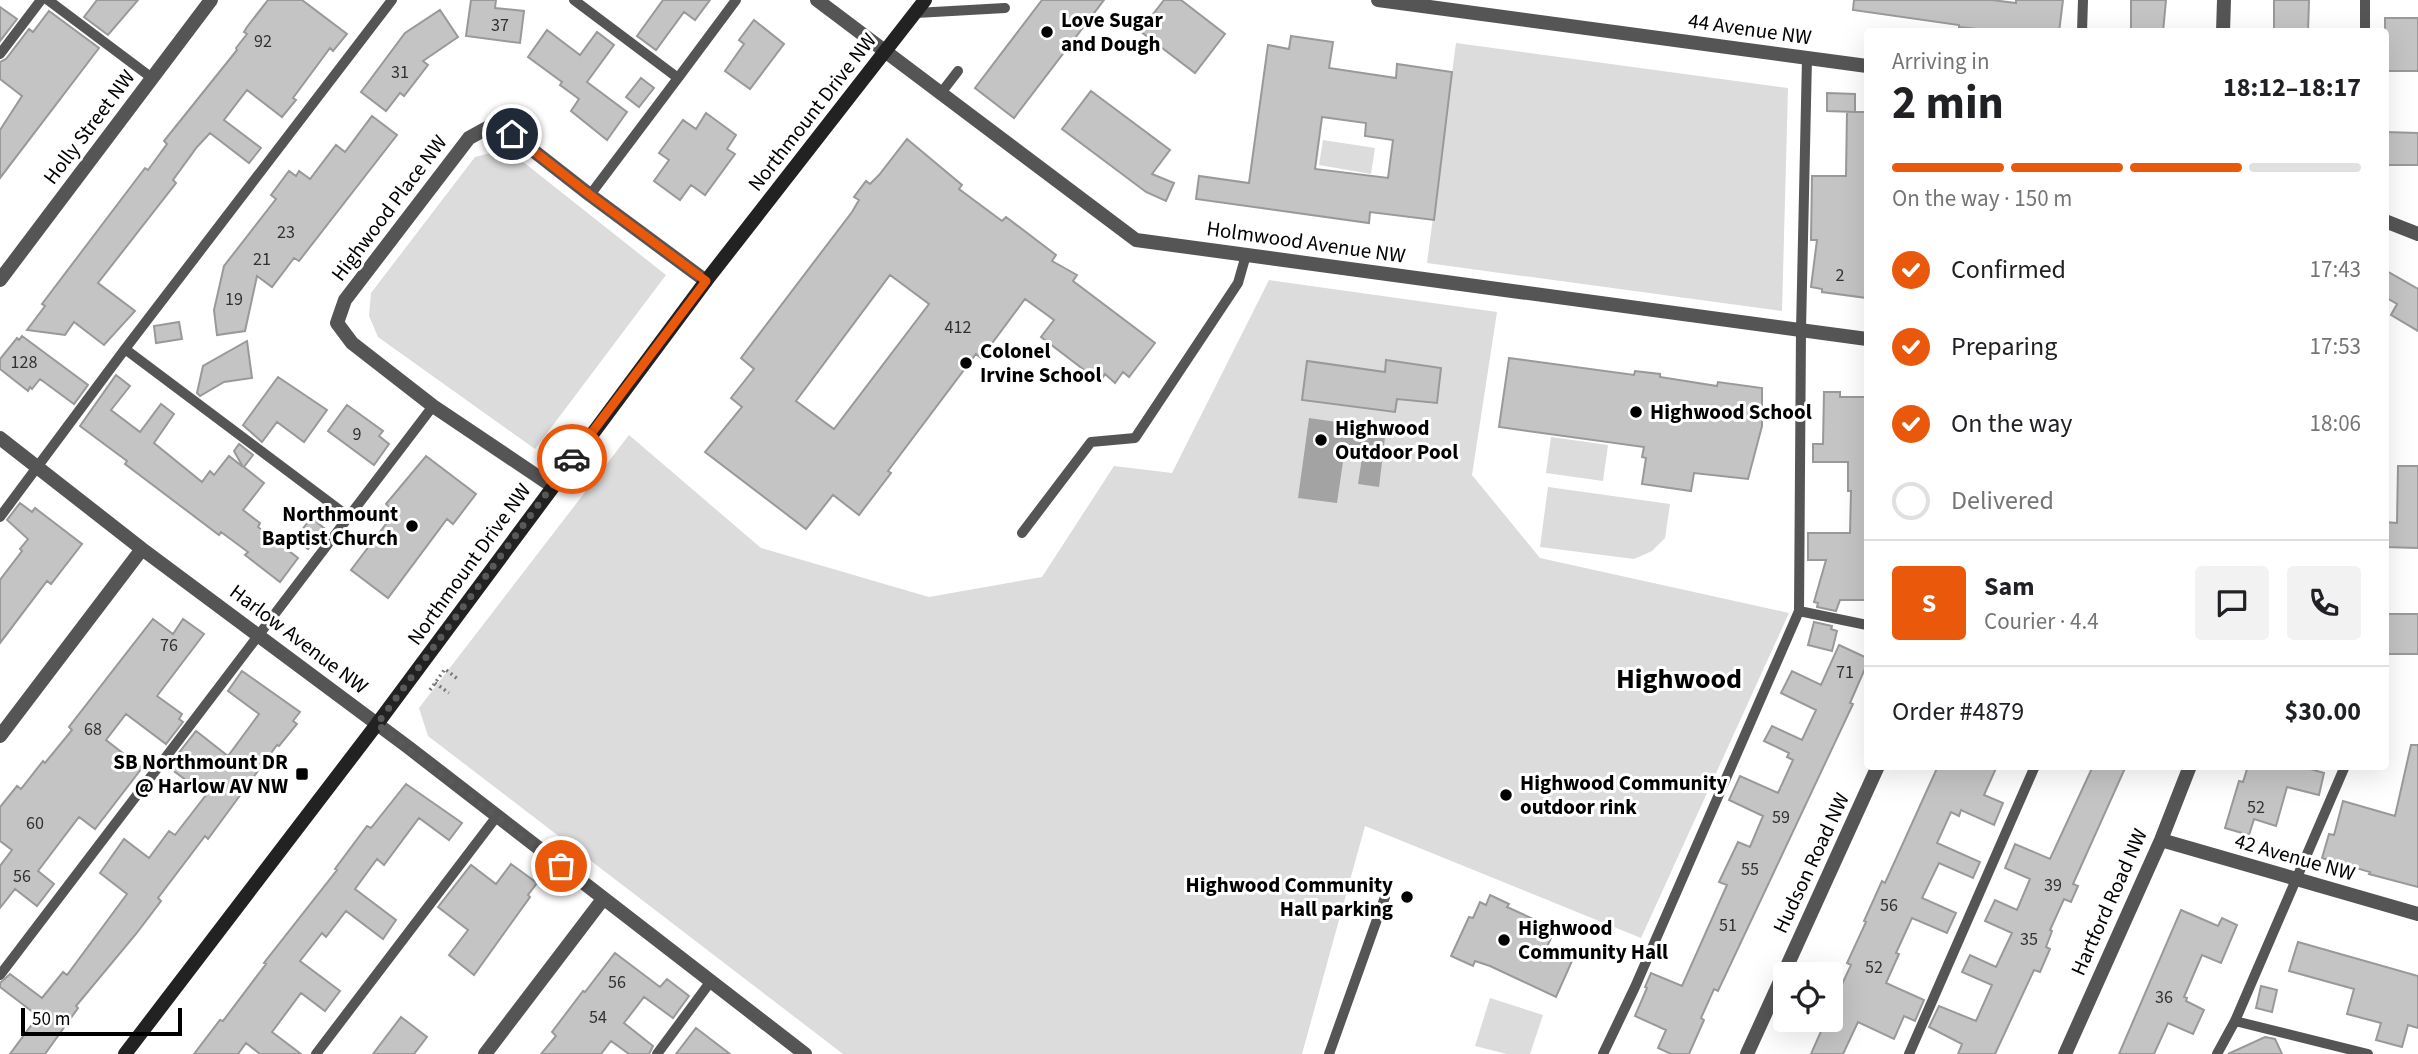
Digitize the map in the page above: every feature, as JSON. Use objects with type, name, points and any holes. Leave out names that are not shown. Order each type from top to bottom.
[{"type":"street","name":"Holly Street NW","points":[[0,280],[211,0]]},
{"type":"street","name":"Holmwood Avenue NW","points":[[817,0],[1136,240],[1864,340]]},
{"type":"street","name":"Northmount Drive NW","points":[[125,1054],[377,724],[706,281],[925,0]]},
{"type":"street","name":"44 Avenue NW","points":[[1378,0],[1864,66]]},
{"type":"street","points":[[2223,28],[2224,0]]},
{"type":"street","name":"Highwood Place NW","points":[[552,486],[433,406],[352,343],[337,323],[345,300],[469,138],[489,127],[512,134],[706,281]]},
{"type":"street","points":[[2389,223],[2418,234]]},
{"type":"street","name":"Harlow Avenue NW","points":[[0,438],[805,1054]]},
{"type":"street","points":[[0,736],[142,549]]},
{"type":"street","name":"Hudson Road NW","points":[[1747,1054],[1876,770]]},
{"type":"street","name":"Hartford Road NW","points":[[2065,1054],[2161,840],[2188,770]]},
{"type":"street","name":"42 Avenue NW","points":[[2161,840],[2418,914]]},
{"type":"street","points":[[485,1054],[603,899]]},
{"type":"lane","points":[[0,54],[41,0]]},
{"type":"lane","points":[[48,0],[152,78]]},
{"type":"lane","points":[[0,517],[124,349],[392,0]]},
{"type":"lane","points":[[574,0],[678,78]]},
{"type":"lane","points":[[590,195],[736,0]]},
{"type":"lane","points":[[2082,28],[2083,0]]},
{"type":"lane","points":[[2365,0],[2365,28]]},
{"type":"lane","points":[[916,13],[1005,8]]},
{"type":"lane","points":[[1603,1054],[1635,987],[1799,611],[1807,58]]},
{"type":"lane","points":[[941,93],[958,71]]},
{"type":"lane","points":[[1022,533],[1091,442],[1135,438],[1238,283],[1246,255]]},
{"type":"lane","points":[[124,349],[349,517]]},
{"type":"lane","points":[[0,975],[433,406]]},
{"type":"lane","points":[[1799,611],[1864,624]]},
{"type":"lane","points":[[1909,1054],[2033,770]]},
{"type":"lane","points":[[2217,1054],[2235,1021],[2343,770]]},
{"type":"lane","points":[[316,1054],[497,816]]},
{"type":"lane","points":[[1329,1054],[1385,897]]},
{"type":"lane","points":[[657,1054],[711,981]]},
{"type":"lane","points":[[2235,1021],[2368,1054]]},
{"type":"path","points":[[430,690],[445,669],[459,680]]},
{"type":"path","points":[[435,683],[449,693]]},
{"type":"shaded area","points":[[1456,43],[1788,88],[1782,311],[1427,263]]},
{"type":"shaded area","points":[[1323,140],[1375,148],[1371,174],[1319,165]]},
{"type":"shaded area","points":[[498,151],[522,161],[666,275],[535,449],[378,337],[369,316],[371,293],[475,157]]},
{"type":"shaded area","points":[[1269,280],[1497,312],[1472,475],[1540,558],[1789,613],[1641,938],[1365,826],[1302,1054],[843,1054],[428,736],[419,708],[629,435],[761,548],[929,597],[1042,577],[1114,466],[1172,473]]},
{"type":"shaded area","points":[[1309,418],[1386,429],[1379,487],[1358,484],[1363,451],[1345,448],[1337,503],[1298,498]]},
{"type":"shaded area","points":[[1551,437],[1608,445],[1603,481],[1546,473]]},
{"type":"shaded area","points":[[1548,487],[1670,504],[1665,538],[1652,551],[1634,559],[1540,547]]},
{"type":"shaded area","points":[[1490,998],[1543,1015],[1530,1054],[1507,1054],[1475,1046]]},
{"type":"building","points":[[97,0],[138,0],[108,35],[84,17]]},
{"type":"building","points":[[268,0],[302,0],[347,34],[333,51],[330,48],[282,117],[247,90],[224,120],[261,148],[249,163],[210,133],[197,147],[173,180],[176,183],[98,283],[135,311],[104,345],[74,322],[65,335],[27,330],[45,306],[42,304],[145,168],[148,170],[167,144],[164,141],[237,50],[247,34],[244,32],[247,27]]},
{"type":"building","points":[[471,0],[496,0],[495,8],[524,11],[520,43],[466,36]]},
{"type":"building","points":[[663,0],[710,0],[695,20],[684,12],[656,50],[637,36]]},
{"type":"building","points":[[1042,0],[1104,0],[1014,118],[975,88]]},
{"type":"building","points":[[1164,0],[1181,0],[1225,34],[1195,73],[1140,31]]},
{"type":"building","points":[[1854,0],[1992,0],[2016,3],[2016,0],[2063,0],[2060,28],[1968,28],[1853,10]]},
{"type":"building","points":[[2131,0],[2166,0],[2163,28],[2131,28]]},
{"type":"building","points":[[2274,0],[2309,0],[2308,28],[2274,28]]},
{"type":"building","points":[[0,7],[17,19],[0,41]]},
{"type":"building","points":[[440,10],[458,37],[423,61],[428,65],[404,96],[400,93],[386,111],[361,92],[405,33]]},
{"type":"building","points":[[49,11],[99,48],[0,178],[0,130],[22,96],[0,79],[0,62],[6,59],[29,29],[33,32]]},
{"type":"building","points":[[2385,18],[2418,18],[2418,71],[2389,71],[2389,28],[2385,28]]},
{"type":"building","points":[[754,20],[784,44],[750,89],[725,71],[744,44],[739,40]]},
{"type":"building","points":[[547,30],[580,55],[597,32],[614,45],[587,82],[627,112],[607,140],[571,111],[579,99],[560,85],[562,82],[528,57]]},
{"type":"building","points":[[1291,36],[1333,42],[1329,68],[1396,78],[1397,64],[1452,72],[1434,220],[1370,212],[1369,223],[1196,199],[1199,176],[1249,183],[1268,45],[1289,49]],"holes":[[[1322,117],[1366,123],[1365,136],[1393,140],[1388,178],[1315,169]]]},
{"type":"building","points":[[641,78],[654,88],[639,107],[626,97]]},
{"type":"building","points":[[1091,91],[1170,150],[1152,174],[1174,183],[1166,201],[1146,192],[1062,129]]},
{"type":"building","points":[[1827,93],[1855,94],[1855,112],[1827,111]]},
{"type":"building","points":[[1847,112],[1864,112],[1864,298],[1822,292],[1822,289],[1811,287],[1817,240],[1811,240],[1812,176],[1846,176]]},
{"type":"building","points":[[706,113],[736,135],[727,149],[735,154],[705,195],[691,185],[680,200],[654,181],[669,160],[659,153],[683,120],[696,129]]},
{"type":"building","points":[[372,116],[397,135],[299,261],[294,258],[272,287],[257,276],[245,331],[217,335],[214,310],[224,266],[276,199],[271,195],[289,171],[296,176],[299,171],[310,179],[336,145],[345,152]]},
{"type":"building","points":[[2389,132],[2418,133],[2418,165],[2389,165]]},
{"type":"building","points":[[907,139],[962,185],[959,189],[1002,221],[1006,217],[1056,255],[1052,261],[1077,275],[1073,281],[1155,343],[1129,377],[1123,372],[1115,383],[1105,374],[1100,382],[1041,337],[1054,320],[1025,299],[981,358],[976,354],[888,471],[891,473],[859,515],[833,495],[806,529],[705,452],[742,407],[731,398],[754,369],[741,358],[852,212],[859,200],[854,197],[866,181],[870,184]],"holes":[[[890,275],[929,304],[834,429],[796,401]]]},
{"type":"building","points":[[2389,272],[2418,289],[2418,331],[2391,315],[2397,304],[2389,299]]},
{"type":"building","points":[[179,322],[182,339],[156,343],[154,326]]},
{"type":"building","points":[[22,336],[88,385],[74,404],[40,379],[28,391],[0,369],[0,359],[17,338],[19,340]]},
{"type":"building","points":[[247,341],[252,378],[224,382],[200,396],[197,393],[203,366]]},
{"type":"building","points":[[1509,358],[1634,375],[1635,371],[1660,374],[1660,377],[1717,386],[1718,382],[1762,388],[1762,426],[1748,479],[1694,473],[1691,491],[1642,484],[1646,458],[1642,457],[1644,447],[1499,427]]},
{"type":"building","points":[[1386,360],[1441,368],[1437,403],[1397,399],[1395,412],[1302,400],[1307,361],[1385,372]]},
{"type":"building","points":[[116,375],[130,386],[111,410],[140,432],[161,404],[174,414],[154,443],[202,482],[210,471],[214,475],[229,456],[243,467],[234,451],[239,444],[253,455],[244,467],[264,483],[243,510],[260,523],[258,527],[298,558],[280,582],[245,555],[248,552],[221,532],[219,535],[125,464],[127,461],[80,426]]},
{"type":"building","points":[[278,377],[327,410],[304,442],[277,422],[262,442],[243,425]]},
{"type":"building","points":[[1824,392],[1840,392],[1840,397],[1864,397],[1864,600],[1840,600],[1836,611],[1817,607],[1818,603],[1814,602],[1826,560],[1808,560],[1808,533],[1850,533],[1851,491],[1848,491],[1848,462],[1813,462],[1813,444],[1823,444]]},
{"type":"building","points":[[347,405],[383,431],[379,436],[389,444],[374,465],[328,431]]},
{"type":"building","name":"Northmount Baptist Church","points":[[426,456],[476,494],[453,524],[447,519],[388,598],[351,570],[395,512],[386,504]]},
{"type":"building","points":[[2398,466],[2418,466],[2418,548],[2389,547],[2389,522],[2397,523]]},
{"type":"building","points":[[20,503],[32,512],[35,508],[82,544],[51,584],[47,581],[0,643],[0,580],[28,539],[7,520]]},
{"type":"building","points":[[311,518],[324,528],[308,549],[295,539]]},
{"type":"building","points":[[2389,614],[2418,614],[2418,654],[2389,654]]},
{"type":"building","points":[[153,619],[173,634],[183,619],[204,634],[157,696],[182,714],[179,719],[183,722],[166,744],[126,714],[106,740],[142,768],[95,829],[79,817],[38,871],[54,884],[37,906],[15,889],[0,908],[0,866],[12,850],[0,841],[0,807],[17,786],[21,789],[72,730],[69,727]]},
{"type":"building","points":[[1814,622],[1832,626],[1831,629],[1837,631],[1832,651],[1808,645]]},
{"type":"building","points":[[1839,645],[1864,657],[1864,671],[1850,703],[1853,704],[1718,991],[1714,989],[1689,1054],[1671,1054],[1658,1048],[1666,1030],[1635,1016],[1647,988],[1645,987],[1651,973],[1682,986],[1727,885],[1719,882],[1738,842],[1750,847],[1763,816],[1729,800],[1740,776],[1778,793],[1793,760],[1787,757],[1789,753],[1764,741],[1772,726],[1802,740],[1816,710],[1781,693],[1792,671],[1821,685]]},
{"type":"building","points":[[242,671],[300,712],[293,721],[297,724],[279,746],[277,745],[208,839],[205,836],[158,898],[161,901],[136,934],[76,1006],[78,1008],[45,1054],[10,1054],[38,1016],[0,987],[0,983],[10,974],[42,998],[63,972],[67,975],[127,894],[100,873],[124,839],[149,858],[169,831],[175,835],[206,795],[171,769],[181,756],[178,754],[196,731],[228,756],[259,714],[228,691]]},
{"type":"building","points":[[2411,745],[2418,745],[2418,887],[2322,858],[2329,834],[2334,835],[2343,801],[2395,816]]},
{"type":"building","points":[[1936,770],[1995,770],[1984,795],[2003,803],[1994,825],[1961,810],[1959,816],[1951,812],[1937,843],[1980,862],[1973,878],[1939,863],[1922,898],[1956,913],[1947,933],[1912,918],[1886,983],[1924,1000],[1915,1021],[1904,1016],[1894,1039],[1858,1022],[1843,1054],[1811,1054],[1821,1032],[1843,1032],[1843,982],[1851,965],[1847,963],[1882,881],[1885,883]]},
{"type":"building","points":[[2091,770],[2124,770],[2073,884],[2078,886],[2071,902],[2064,899],[2050,930],[2052,931],[2046,947],[2050,949],[2040,972],[2034,970],[1995,1054],[1958,1054],[1962,1044],[1929,1027],[1939,1006],[1976,1021],[1992,985],[1962,972],[1970,955],[1996,967],[2012,933],[1985,921],[1995,900],[2017,910],[2030,879],[2005,868],[2015,844],[2050,859]]},
{"type":"building","points":[[2247,770],[2314,770],[2324,773],[2319,795],[2287,787],[2276,826],[2254,819],[2249,835],[2225,828],[2239,781],[2243,782]]},
{"type":"building","points":[[406,784],[462,823],[449,840],[419,818],[384,865],[377,859],[355,889],[396,920],[383,939],[346,911],[326,937],[322,933],[300,961],[340,991],[325,1011],[301,993],[272,1032],[301,1054],[260,1054],[246,1043],[238,1054],[194,1054],[220,1020],[223,1021],[367,826],[371,828]]},
{"type":"building","points":[[511,864],[537,883],[528,895],[530,897],[474,975],[449,955],[468,930],[438,907],[471,865],[496,884]]},
{"type":"building","name":"Highwood Community Hall","points":[[1490,895],[1509,904],[1507,907],[1555,929],[1546,949],[1572,961],[1556,997],[1490,966],[1475,961],[1473,966],[1451,956],[1469,917],[1473,918],[1480,902],[1486,905]]},
{"type":"building","points":[[2181,910],[2218,926],[2222,918],[2237,925],[2221,963],[2202,955],[2184,997],[2187,998],[2186,1001],[2204,1010],[2193,1034],[2168,1023],[2154,1054],[2119,1054]]},
{"type":"building","points":[[2298,942],[2418,976],[2418,1028],[2408,1025],[2402,1047],[2376,1040],[2381,1023],[2347,1014],[2354,989],[2289,971]]},
{"type":"building","points":[[615,953],[660,987],[667,979],[689,996],[673,1018],[644,997],[624,1023],[653,1046],[649,1054],[629,1054],[611,1041],[601,1054],[541,1054],[556,1036],[552,1032]]},
{"type":"building","points":[[2261,986],[2277,990],[2272,1012],[2256,1008]]},
{"type":"building","points":[[401,1017],[427,1037],[414,1054],[373,1054]]},
{"type":"building","points":[[696,1028],[730,1054],[676,1054]]},
{"type":"building","points":[[2265,1037],[2275,1039],[2282,1054],[2228,1054]]},
{"type":"way so far","points":[[561,866],[377,724],[572,459]]},
{"type":"place","name":"Love Sugar and Dough","points":[[1047,32]]},
{"type":"place","name":"Colonel Irvine School","points":[[966,363]]},
{"type":"place","name":"Highwood School","points":[[1636,412]]},
{"type":"place","name":"Highwood Outdoor Pool","points":[[1321,440]]},
{"type":"place","name":"Northmount Baptist Church","points":[[412,526]]},
{"type":"place","name":"SB Northmount DR @ Harlow AV NW","points":[[302,774]]},
{"type":"place","name":"Highwood Community outdoor rink","points":[[1506,795]]},
{"type":"place","name":"Highwood Community Hall parking","points":[[1407,897]]},
{"type":"place","name":"Highwood Community Hall","points":[[1504,940]]},
{"type":"district","name":"Highwood","points":[[1679,679]]},
{"type":"route","points":[[512,134],[706,281],[572,459]]}]
